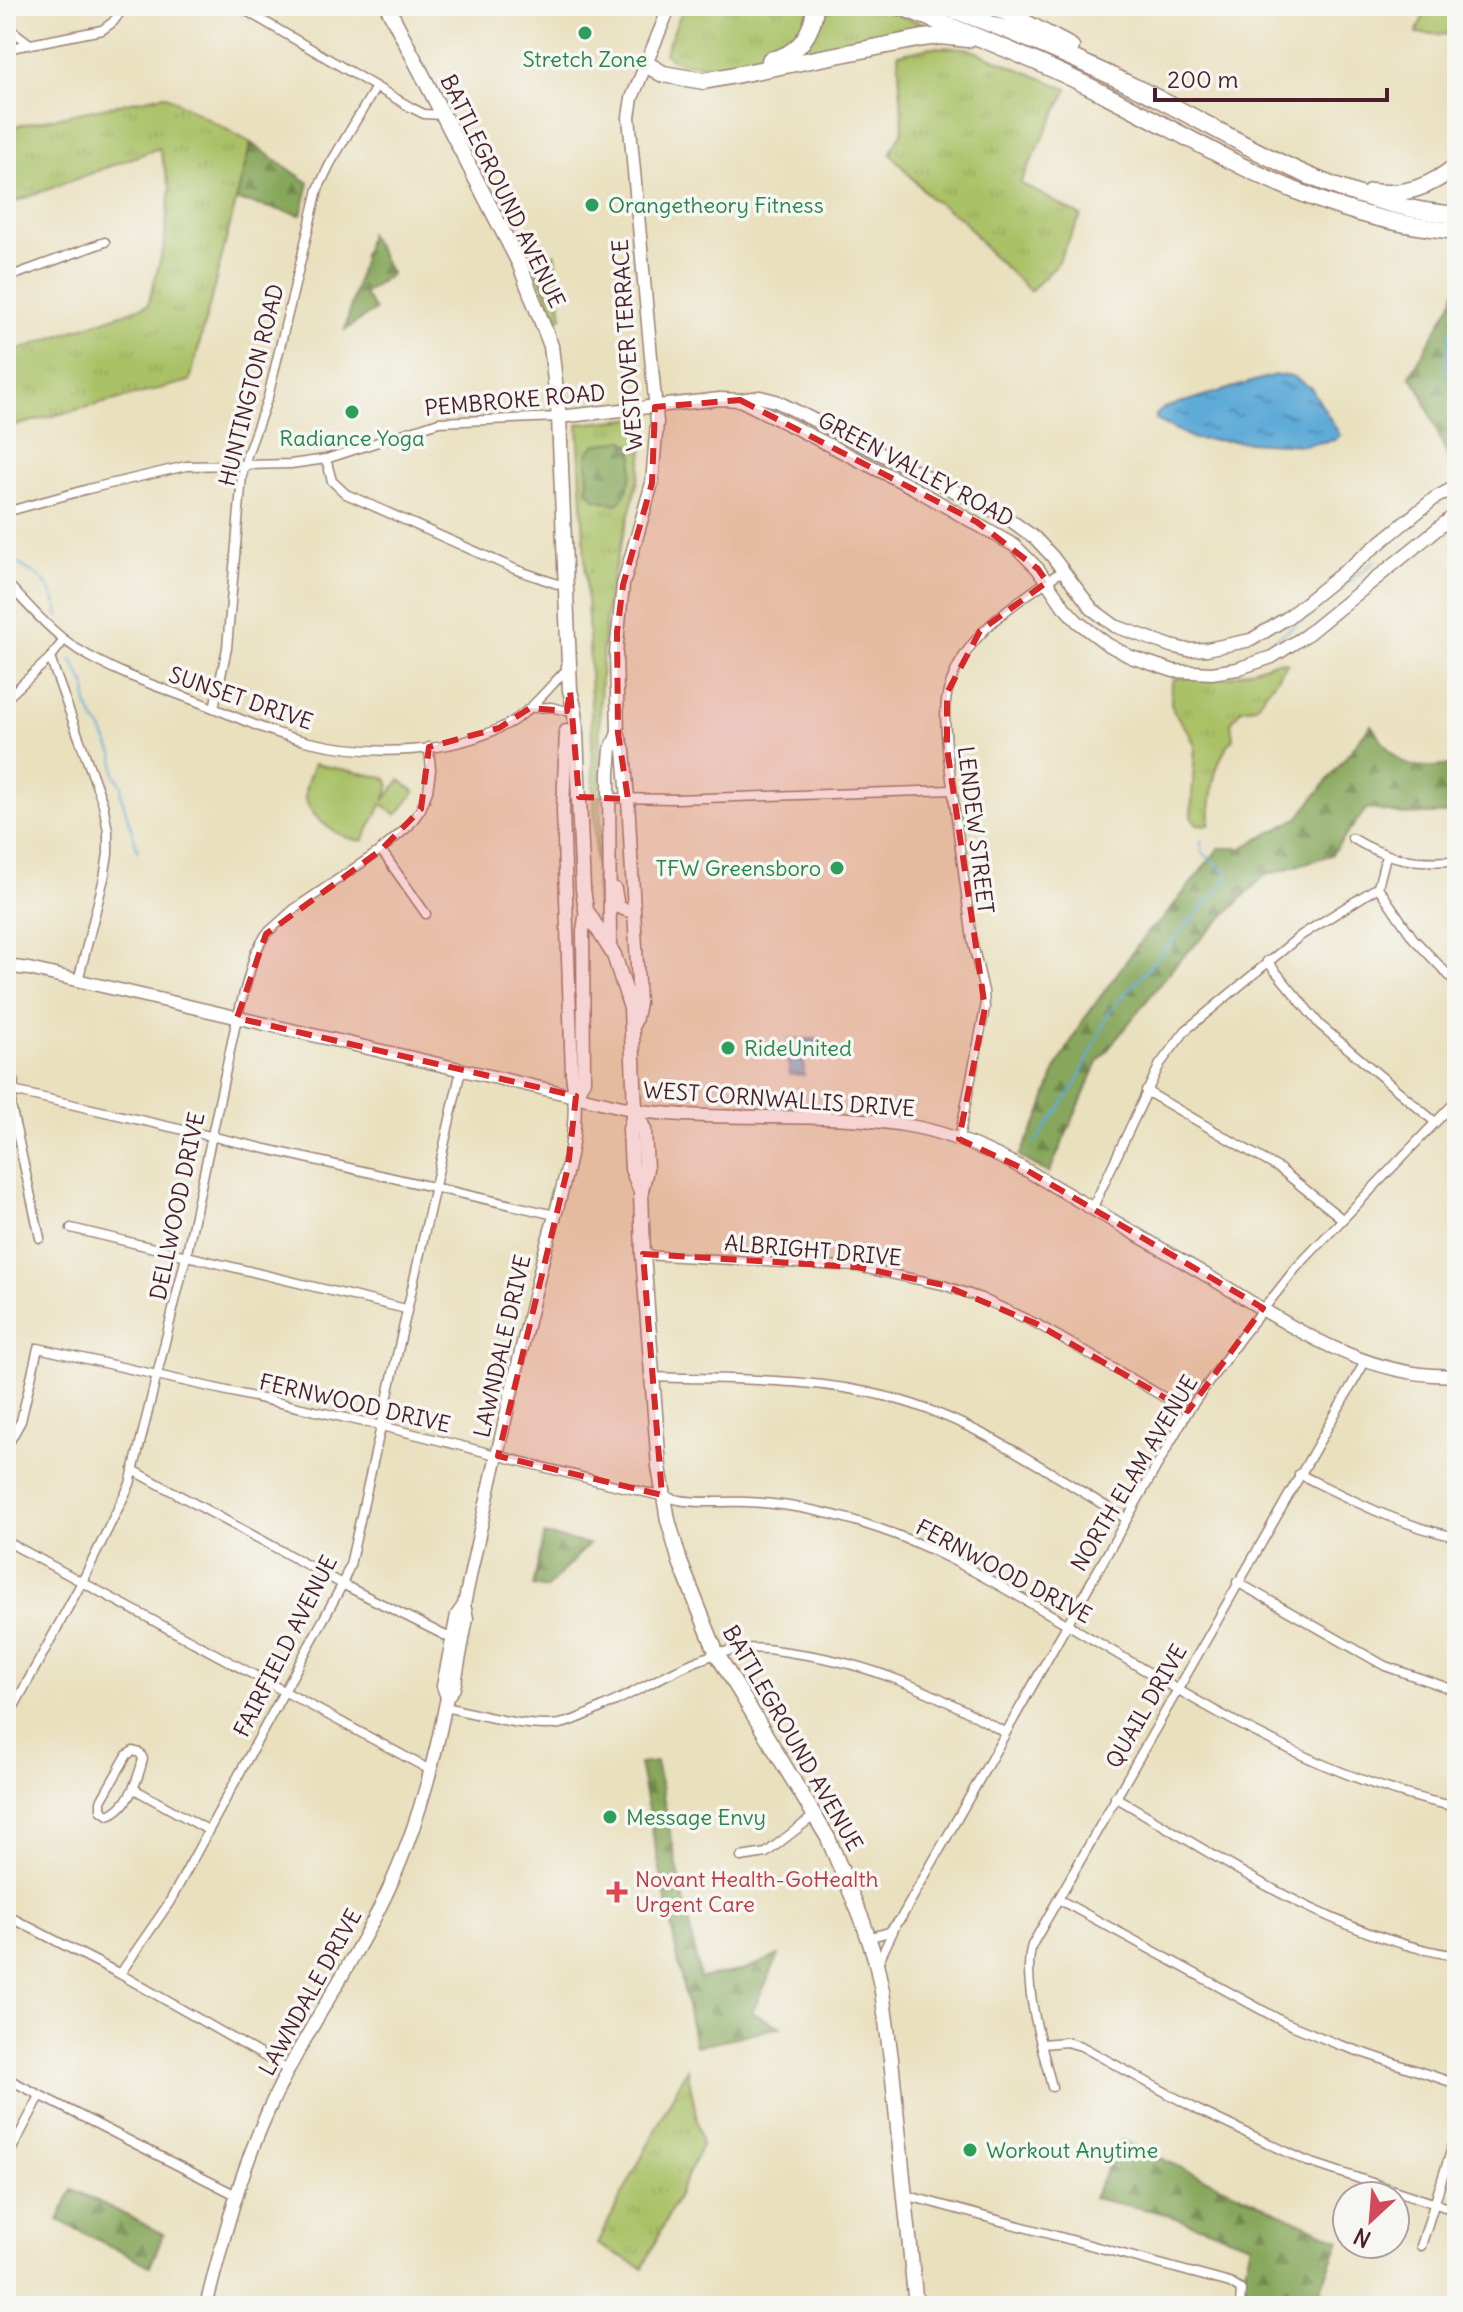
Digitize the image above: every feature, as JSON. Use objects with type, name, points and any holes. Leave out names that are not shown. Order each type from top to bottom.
[{"type":"highway","points":[[646,64],[708,70],[781,58],[805,40],[814,19],[815,6]]},
{"type":"highway","points":[[899,6],[982,37],[1089,86],[1276,184],[1345,210],[1457,242]]},
{"type":"highway","points":[[942,6],[1017,34],[1144,92],[1263,156],[1324,183],[1392,205],[1457,215]]},
{"type":"highway","points":[[994,6],[1109,67],[1144,92]]},
{"type":"highway","points":[[646,64],[663,74],[704,81],[923,38],[958,37],[1001,46]]},
{"type":"highway","points":[[1324,183],[1385,194],[1420,190],[1457,165]]},
{"type":"highway","points":[[1398,224],[1457,231]]},
{"type":"main road","name":"BATTLEGROUND AVENUE","points":[[387,6],[519,263],[543,319],[554,362],[570,690],[575,712],[586,910]]},
{"type":"main road","name":"WESTOVER TERRACE","points":[[633,1033],[639,1003],[628,799],[624,750],[618,733],[617,632],[623,585],[652,483],[656,456],[655,407],[629,117],[632,98],[670,6]]},
{"type":"main road","name":"GREEN VALLEY ROAD","points":[[655,407],[760,397],[776,401],[981,503],[1035,538],[1092,609],[1115,626],[1159,643],[1188,650],[1251,640],[1287,618],[1435,498],[1457,486]]},
{"type":"main road","name":"GREEN VALLEY ROAD","points":[[740,400],[977,522],[1015,546],[1038,569],[1078,622],[1107,644],[1131,657],[1174,671],[1193,673],[1237,669],[1272,657],[1305,636],[1457,513]]},
{"type":"main road","name":"PEMBROKE ROAD","points":[[559,417],[655,407]]},
{"type":"main road","name":"BATTLEGROUND AVENUE","points":[[570,690],[566,731],[575,891],[580,905],[610,948],[628,998],[633,1033],[635,1110],[644,1130],[646,1169],[641,1191],[643,1255],[662,1495],[680,1562],[717,1654],[816,1815],[843,1871],[877,1966],[889,2045],[916,2306]]},
{"type":"main road","name":"LAWNDALE DRIVE","points":[[446,1702],[443,1686],[457,1615],[464,1605],[573,1145],[576,1096],[572,1074],[563,825],[566,731]]},
{"type":"main road","name":"WESTOVER TERRACE","points":[[610,948],[608,798],[611,749],[618,733]]},
{"type":"main road","points":[[608,851],[618,907],[634,913]]},
{"type":"main road","name":"LAWNDALE DRIVE","points":[[576,1096],[584,1080],[583,931],[586,910]]},
{"type":"main road","name":"WEST CORNWALLIS DRIVE","points":[[6,966],[635,1110],[714,1117],[866,1121],[917,1127],[959,1139],[1001,1157],[1339,1351],[1426,1374],[1457,1375]]},
{"type":"main road","name":"LAWNDALE DRIVE","points":[[206,2306],[249,2154],[288,2070],[380,1908],[406,1849],[430,1770],[446,1702],[454,1688],[467,1618],[464,1605]]},
{"type":"street","points":[[6,49],[102,30],[113,22],[125,6]]},
{"type":"street","points":[[238,6],[424,114],[442,115]]},
{"type":"street","points":[[6,26],[30,44]]},
{"type":"street","name":"HUNTINGTON ROAD","points":[[214,708],[227,648],[245,465],[268,397],[318,189],[376,87]]},
{"type":"street","points":[[6,278],[105,242]]},
{"type":"street","name":"PEMBROKE ROAD","points":[[6,512],[186,466],[291,464],[326,459],[439,422],[559,417]]},
{"type":"street","points":[[326,459],[332,481],[346,494],[517,570],[567,587]]},
{"type":"street","name":"LENDEW STREET","points":[[959,1139],[985,1008],[972,940],[952,790],[945,716],[947,693],[968,646],[980,631],[1062,571]]},
{"type":"street","name":"SUNSET DRIVE","points":[[6,582],[64,640],[103,664],[308,742],[369,750],[449,745],[499,728],[530,708],[569,667]]},
{"type":"street","points":[[6,699],[50,658],[64,640]]},
{"type":"street","points":[[50,658],[103,804],[108,831],[104,878],[78,981]]},
{"type":"street","points":[[530,708],[551,707],[567,711]]},
{"type":"street","name":"DELLWOOD DRIVE","points":[[6,1721],[126,1495],[186,1257],[210,1135],[255,953],[266,934],[294,909],[381,850],[409,826],[421,809],[431,770],[429,747]]},
{"type":"street","points":[[608,798],[952,790]]},
{"type":"street","points":[[1352,838],[1386,856],[1421,862],[1457,861]]},
{"type":"street","points":[[381,850],[426,914]]},
{"type":"street","points":[[1092,1209],[1160,1064],[1186,1030],[1267,961],[1319,923],[1378,887],[1386,856]]},
{"type":"street","points":[[1378,887],[1413,938],[1457,984]]},
{"type":"street","points":[[1267,961],[1320,1025],[1435,1122]]},
{"type":"street","name":"FAIRFIELD AVENUE","points":[[120,1974],[169,1903],[350,1565],[461,1070]]},
{"type":"street","points":[[40,1238],[11,1106],[14,1086],[555,1215]]},
{"type":"street","points":[[1146,1091],[1280,1169],[1341,1218]]},
{"type":"street","name":"NORTH ELAM AVENUE","points":[[877,1966],[1004,1732],[1188,1411],[1263,1308],[1341,1218],[1457,1100]]},
{"type":"street","points":[[71,1228],[406,1309]]},
{"type":"street","name":"ALBRIGHT DRIVE","points":[[643,1255],[858,1267],[943,1285],[981,1298],[1037,1324],[1188,1411]]},
{"type":"street","name":"FERNWOOD DRIVE","points":[[6,1448],[21,1421],[38,1348],[379,1426],[684,1501],[789,1506],[852,1520],[941,1554],[1067,1623],[1252,1733],[1310,1760],[1389,1789],[1457,1807]]},
{"type":"street","name":"QUAIL DRIVE","points":[[1052,2087],[1030,1984],[1029,1955],[1115,1797],[1366,1360]]},
{"type":"street","points":[[652,1377],[798,1381],[888,1397],[983,1433],[1127,1519]]},
{"type":"street","points":[[133,1470],[342,1584],[452,1639]]},
{"type":"street","points":[[1299,1474],[1382,1515],[1457,1537]]},
{"type":"street","points":[[6,1541],[430,1770]]},
{"type":"street","points":[[1237,1582],[1385,1666],[1457,1691]]},
{"type":"street","points":[[446,1702],[544,1724],[572,1721],[717,1654],[763,1648],[840,1660],[879,1672],[933,1694],[1004,1732]]},
{"type":"street","points":[[133,1751],[140,1753],[143,1759],[134,1789],[112,1815],[101,1810],[101,1801],[127,1755],[133,1751]]},
{"type":"street","points":[[134,1789],[208,1830]]},
{"type":"street","points":[[1115,1797],[1323,1914],[1376,1936],[1457,1956]]},
{"type":"street","points":[[741,1857],[766,1853],[816,1815]]},
{"type":"street","points":[[1058,1899],[1284,2022],[1337,2044],[1457,2084]]},
{"type":"street","points":[[6,1915],[120,1974],[288,2070]]},
{"type":"street","points":[[868,1938],[889,1932],[896,1926]]},
{"type":"street","points":[[1042,2044],[1066,2042],[1081,2046],[1198,2110],[1306,2161],[1457,2211]]},
{"type":"street","points":[[6,2078],[236,2195]]},
{"type":"street","points":[[6,2160],[40,2096]]},
{"type":"street","points":[[1421,2246],[1457,2132]]},
{"type":"street","points":[[904,2195],[1230,2283],[1241,2290],[1240,2306]]},
{"type":"highlighted area","points":[[740,400],[977,522],[1038,569],[1047,582],[980,631],[947,693],[947,748],[985,1008],[959,1139],[1028,1171],[1263,1308],[1188,1411],[1037,1324],[943,1285],[858,1267],[643,1254],[662,1495],[498,1456],[568,1167],[576,1096],[237,1018],[266,934],[381,850],[421,809],[429,747],[499,728],[530,708],[567,711],[570,690],[579,797],[628,799],[618,733],[617,632],[623,585],[652,483],[655,407]]},
{"type":"green space","points":[[684,6],[810,6],[805,31],[780,51],[738,63],[695,65],[664,54]]},
{"type":"green space","points":[[820,6],[870,6],[947,31],[794,56]]},
{"type":"green space","points":[[1428,6],[1457,6],[1457,35],[1416,33]]},
{"type":"green space","points":[[931,47],[967,48],[1068,89],[1020,183],[1081,216],[1055,267],[1030,291],[986,249],[963,220],[930,198],[890,153],[903,130],[898,54]]},
{"type":"green space","points":[[165,95],[251,143],[190,381],[6,428],[6,354],[148,305],[164,246],[170,188],[159,148],[6,205],[6,128]]},
{"type":"green space","points":[[251,143],[309,183],[301,215],[236,200]]},
{"type":"green space","points":[[369,234],[391,274],[364,294],[375,310],[345,330]]},
{"type":"green space","points":[[555,253],[562,318],[557,319],[534,264]]},
{"type":"green space","points":[[1457,287],[1457,468],[1449,461],[1419,387],[1410,376],[1451,304]]},
{"type":"green space","points":[[640,418],[645,424],[640,470],[611,585],[603,647],[600,764],[605,919],[597,907],[589,640],[578,424]]},
{"type":"green space","points":[[624,440],[633,448],[632,471],[626,493],[617,504],[596,499],[588,491],[587,455],[594,445]]},
{"type":"green space","points":[[1278,661],[1288,663],[1255,707],[1241,709],[1231,723],[1233,738],[1217,769],[1209,825],[1197,824],[1191,817],[1195,746],[1174,712],[1172,682],[1177,678],[1230,677]]},
{"type":"green space","points":[[1371,725],[1390,750],[1406,764],[1426,767],[1457,764],[1457,813],[1403,815],[1367,808],[1331,855],[1264,876],[1176,964],[1098,1062],[1049,1173],[1019,1156],[1039,1118],[1056,1069],[1082,1022],[1148,931],[1162,920],[1219,848],[1242,848],[1298,818]]},
{"type":"green space","points":[[314,764],[386,778],[390,785],[384,801],[400,780],[415,792],[397,815],[382,804],[363,840],[355,840],[327,826],[307,803],[306,787]]},
{"type":"green space","points":[[544,1535],[589,1544],[546,1589],[533,1586]]},
{"type":"green space","points":[[656,1762],[700,1978],[745,1970],[779,1955],[752,2013],[781,2027],[695,2046],[639,1764]]},
{"type":"green space","points":[[687,2068],[702,2145],[643,2268],[597,2244]]},
{"type":"green space","points":[[1121,2140],[1331,2236],[1332,2260],[1314,2306],[1277,2306],[1278,2302],[1250,2294],[1242,2282],[1251,2244],[1158,2212],[1093,2198]]},
{"type":"green space","points":[[73,2189],[164,2234],[150,2266],[58,2220]]},
{"type":"water","points":[[1275,375],[1292,376],[1311,388],[1340,435],[1335,440],[1303,445],[1194,439],[1156,420],[1156,415],[1164,408]]},
{"type":"water","points":[[789,1039],[817,1039],[817,1056],[804,1056],[804,1075],[789,1075]]},
{"type":"waterway","points":[[1457,311],[1448,342],[1446,370],[1457,395]]},
{"type":"waterway","points":[[6,553],[46,584],[59,617]]},
{"type":"waterway","points":[[1268,644],[1376,560]]},
{"type":"waterway","points":[[71,659],[86,686],[87,704],[114,756],[115,774],[122,786],[121,795],[138,851]]},
{"type":"waterway","points":[[1035,1143],[1077,1083],[1110,1011],[1227,880],[1225,871],[1202,852],[1201,840]]},
{"type":"place","name":"Stretch Zone","points":[[585,33]]},
{"type":"place","name":"Orangetheory Fitness","points":[[592,205]]},
{"type":"place","name":"Radiance Yoga","points":[[352,412]]},
{"type":"place","name":"TFW Greensboro","points":[[837,868]]},
{"type":"place","name":"RideUnited","points":[[728,1048]]},
{"type":"place","name":"Message Envy","points":[[610,1817]]},
{"type":"place","name":"Novant Health-GoHealth Urgent Care","points":[[617,1892]]},
{"type":"place","name":"Workout Anytime","points":[[970,2150]]}]
